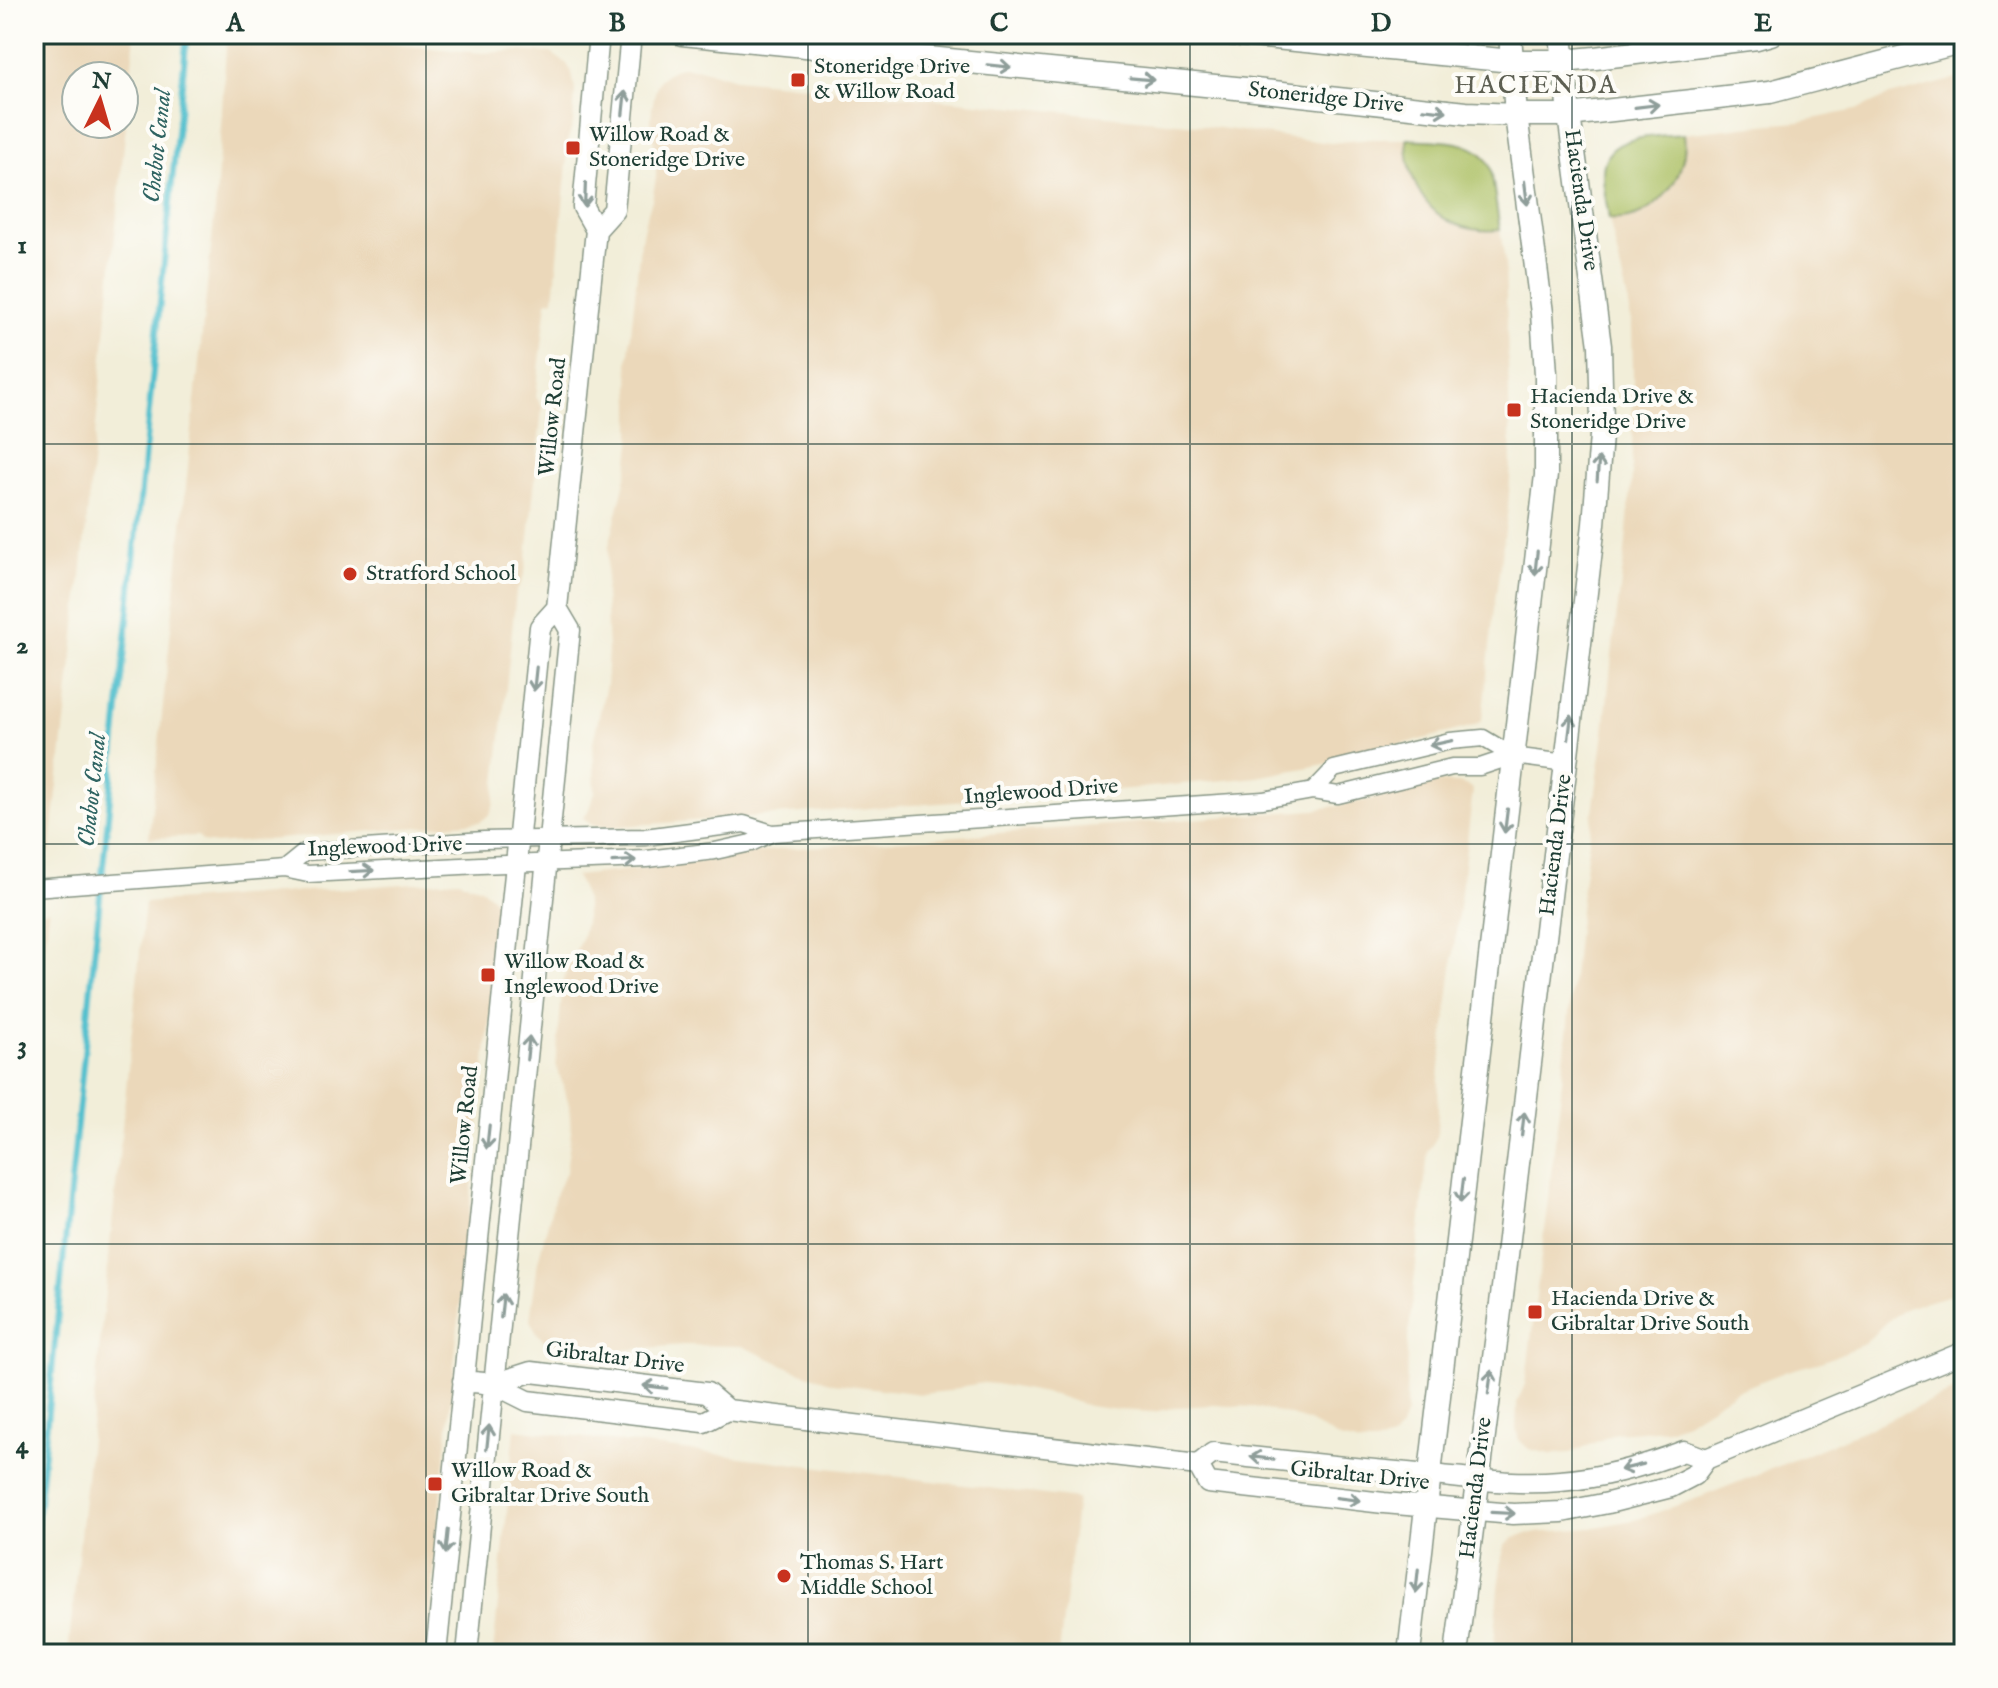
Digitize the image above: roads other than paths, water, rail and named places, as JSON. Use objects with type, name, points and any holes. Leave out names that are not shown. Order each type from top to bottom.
[{"type":"main road","name":"Stoneridge Drive","points":[[682,34],[1466,113],[1516,115],[1569,115],[1770,92],[1964,41]]},
{"type":"main road","points":[[1232,34],[1512,61],[1563,61],[1771,34]]},
{"type":"main road","points":[[1409,1654],[1546,475],[1546,374],[1542,313],[1516,115],[1510,34]]},
{"type":"main road","name":"Hacienda Drive","points":[[1456,1654],[1566,763],[1594,524],[1602,423],[1600,346],[1561,34]]},
{"type":"street","name":"Willow Road","points":[[436,1654],[540,627],[557,608],[596,230],[583,207],[599,34]]},
{"type":"street","name":"Willow Road","points":[[596,230],[614,210],[631,34]]},
{"type":"street","name":"Willow Road","points":[[467,1654],[570,630],[557,608]]},
{"type":"street","name":"Inglewood Drive","points":[[1313,791],[1334,769],[1450,741],[1483,738],[1513,756],[1566,763]]},
{"type":"street","name":"Inglewood Drive","points":[[34,888],[284,869],[308,874],[647,859],[715,851],[751,843],[772,833],[1263,800],[1313,791],[1338,795],[1452,767],[1480,767],[1513,756]]},
{"type":"street","name":"Inglewood Drive","points":[[284,869],[305,852],[484,840],[645,837],[744,824],[772,833]]},
{"type":"street","name":"Gibraltar Drive","points":[[1198,1465],[1208,1483],[1473,1511],[1513,1514],[1562,1512],[1671,1487],[1694,1475],[1706,1459],[1964,1352]]},
{"type":"street","name":"Gibraltar Drive","points":[[494,1384],[531,1372],[707,1393],[727,1410],[1198,1465],[1213,1453],[1517,1482],[1561,1481],[1602,1475],[1684,1451],[1706,1459]]},
{"type":"street","name":"Gibraltar Drive","points":[[463,1381],[494,1384],[528,1401],[704,1422],[727,1410]]},
{"type":"waterway","name":"Chabot Canal","points":[[34,1550],[187,34]]},
{"type":"place","name":"Stoneridge Drive & Willow Road","points":[[798,80]]},
{"type":"place","name":"Willow Road & Stoneridge Drive","points":[[573,148]]},
{"type":"place","name":"Hacienda Drive & Stoneridge Drive","points":[[1514,410]]},
{"type":"place","name":"Stratford School","points":[[350,574]]},
{"type":"place","name":"Willow Road & Inglewood Drive","points":[[488,975]]},
{"type":"place","name":"Hacienda Drive & Gibraltar Drive South","points":[[1535,1312]]},
{"type":"place","name":"Willow Road & Gibraltar Drive South","points":[[435,1484]]},
{"type":"place","name":"Thomas S. Hart Middle School","points":[[784,1576]]},
{"type":"district","name":"HACIENDA","points":[[1536,85]]}]
